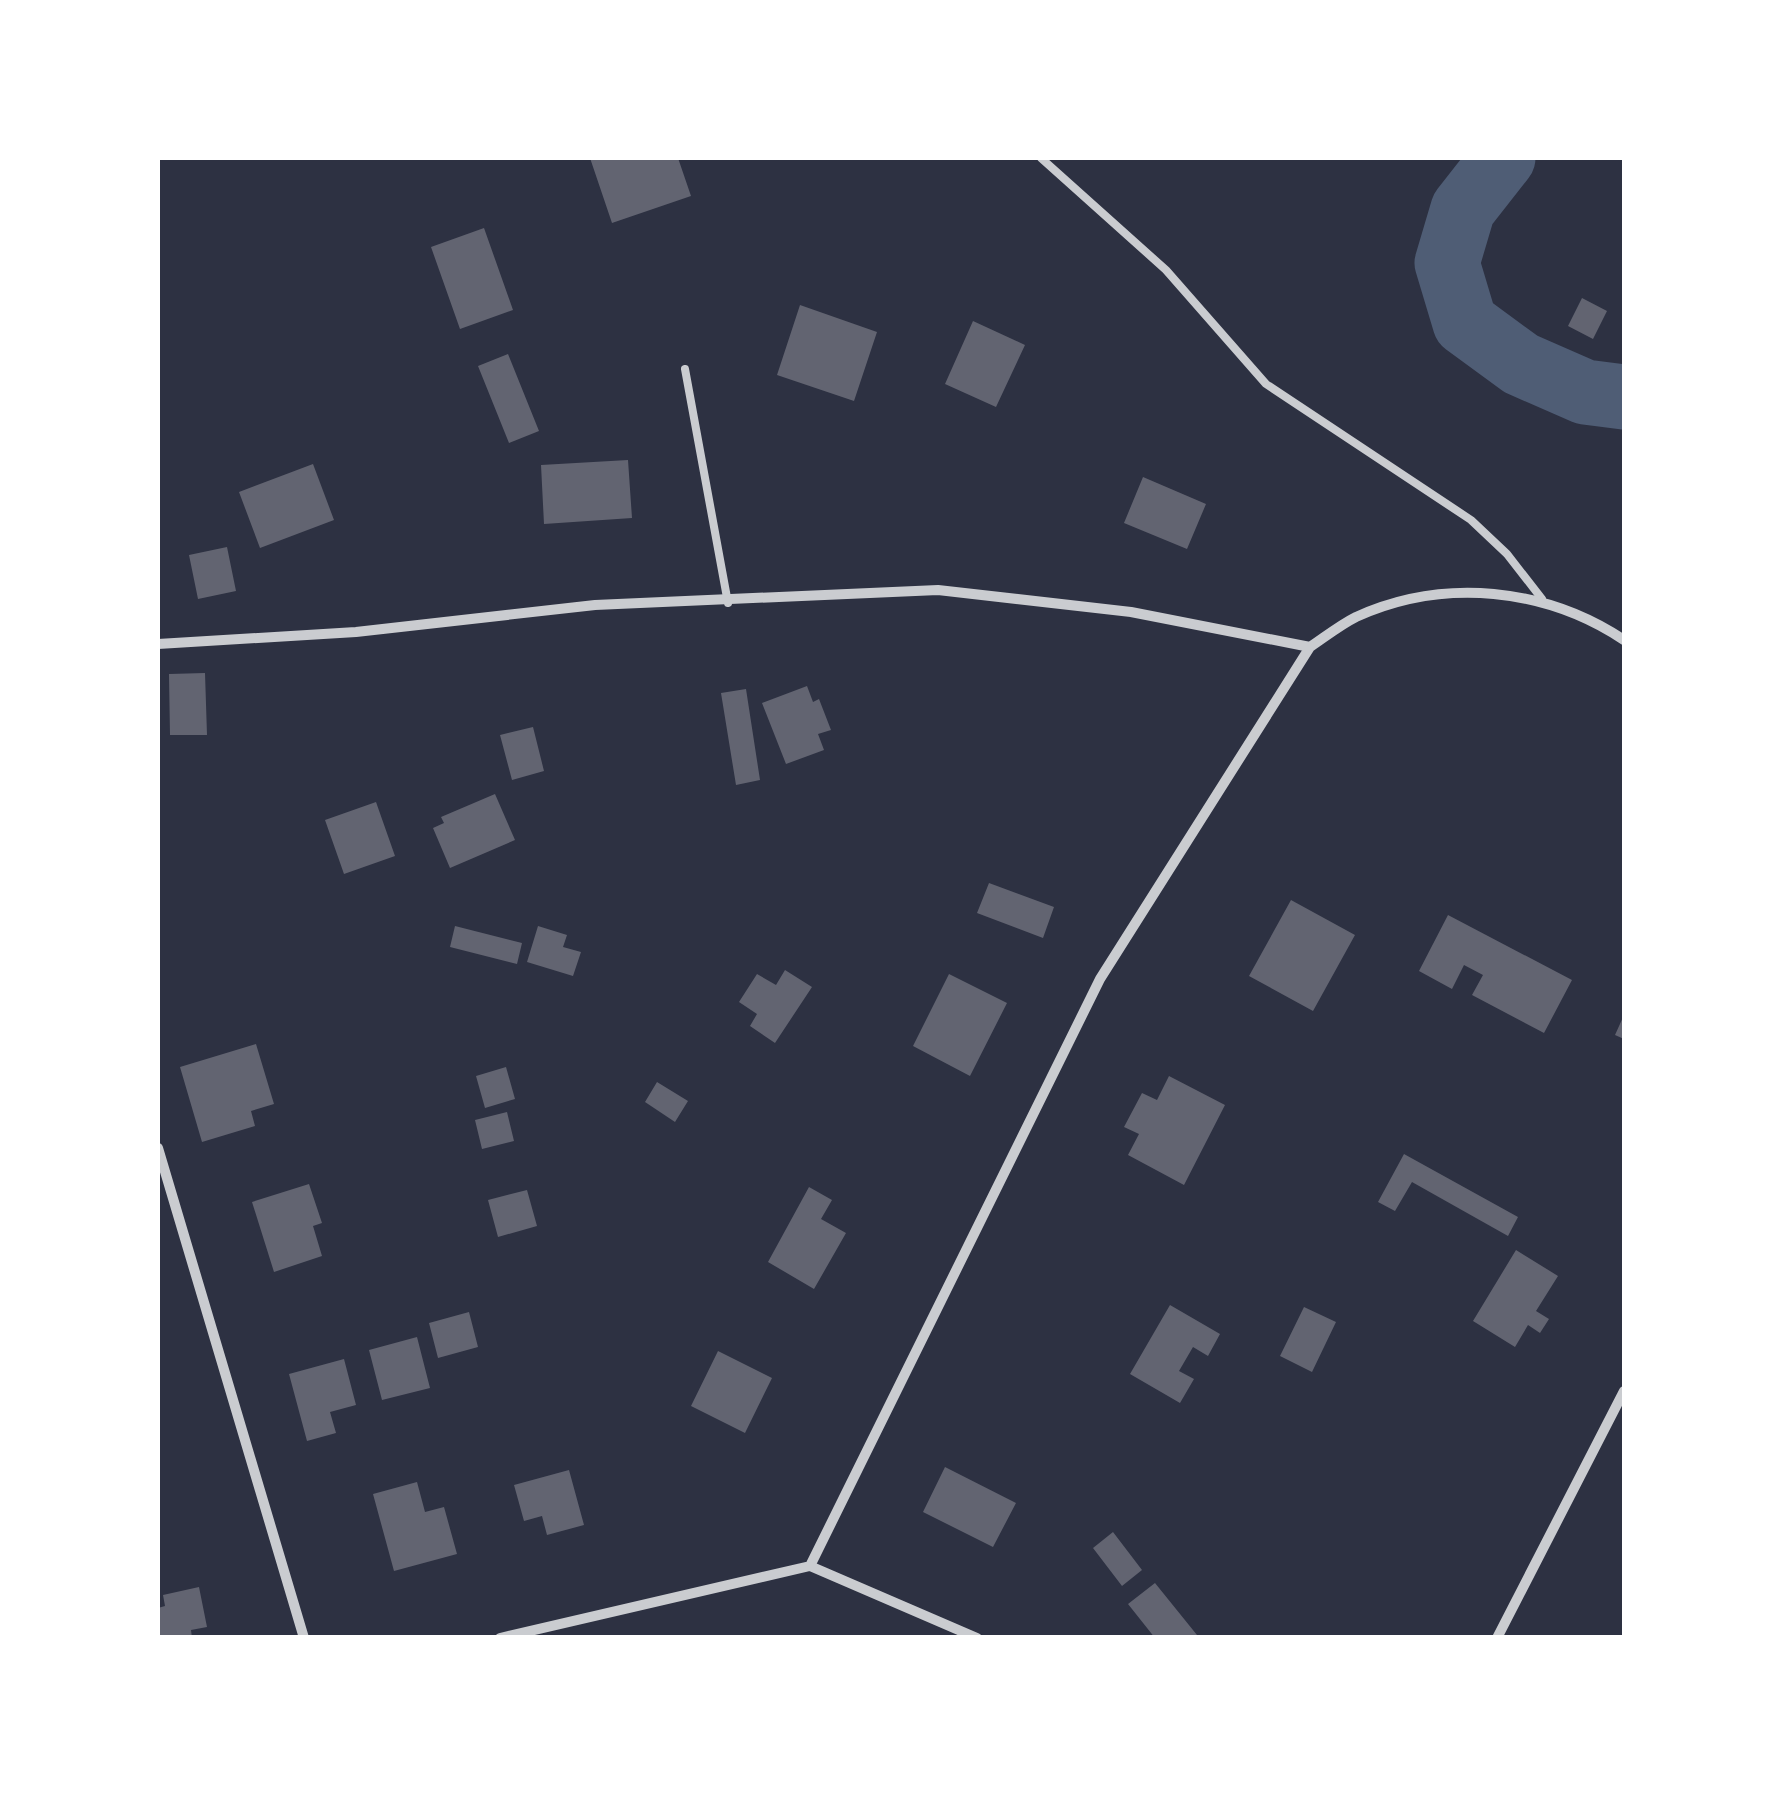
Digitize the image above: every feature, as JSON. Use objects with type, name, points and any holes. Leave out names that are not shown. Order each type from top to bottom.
[{"type":"street","points":[[158,644],[356,632],[595,606],[728,603],[938,590],[1131,612],[1310,647]]},
{"type":"street","points":[[810,1566],[1100,979],[1310,647],[1356,617],[1425,596],[1486,593],[1542,599],[1598,623],[1624,640]]},
{"type":"street","points":[[158,1148],[304,1638]]},
{"type":"street","points":[[1497,1638],[1624,1391]]},
{"type":"street","points":[[500,1638],[810,1566],[977,1638]]},
{"type":"lane","points":[[1040,158],[1166,270],[1266,384],[1471,520],[1507,554],[1542,599]]},
{"type":"lane","points":[[685,369],[728,603]]},
{"type":"building","points":[[590,158],[678,158],[691,196],[612,223]]},
{"type":"building","points":[[484,228],[513,310],[460,329],[431,247]]},
{"type":"building","points":[[1582,298],[1607,311],[1593,339],[1568,326]]},
{"type":"building","points":[[800,305],[877,332],[854,401],[777,375]]},
{"type":"building","points":[[973,321],[1025,345],[996,407],[945,384]]},
{"type":"building","points":[[508,354],[539,431],[509,443],[478,366]]},
{"type":"building","points":[[628,460],[632,518],[544,524],[541,465]]},
{"type":"building","points":[[313,464],[334,520],[260,548],[239,492]]},
{"type":"building","points":[[1143,477],[1206,504],[1187,549],[1124,523]]},
{"type":"building","points":[[227,547],[236,591],[198,599],[189,555]]},
{"type":"building","points":[[205,673],[207,735],[170,735],[169,674]]},
{"type":"building","points":[[807,686],[813,702],[819,699],[831,730],[818,734],[824,750],[786,764],[762,703]]},
{"type":"building","points":[[746,689],[760,780],[736,785],[721,693]]},
{"type":"building","points":[[533,727],[544,771],[512,780],[500,735]]},
{"type":"building","points":[[495,794],[515,840],[450,868],[433,828],[444,823],[441,817]]},
{"type":"building","points":[[376,802],[395,856],[344,874],[325,820]]},
{"type":"building","points":[[989,883],[1054,907],[1043,938],[977,913]]},
{"type":"building","points":[[1291,900],[1355,935],[1313,1011],[1249,976]]},
{"type":"building","points":[[1448,915],[1572,980],[1544,1033],[1472,995],[1483,975],[1464,965],[1452,989],[1419,971]]},
{"type":"building","points":[[455,926],[522,943],[517,964],[450,947]]},
{"type":"building","points":[[538,926],[567,935],[563,947],[581,952],[573,976],[527,962]]},
{"type":"building","points":[[785,970],[812,987],[775,1043],[750,1026],[757,1014],[739,1002],[757,974],[776,985]]},
{"type":"building","points":[[949,974],[1007,1003],[970,1076],[913,1046]]},
{"type":"building","points":[[1624,1015],[1624,1039],[1615,1035]]},
{"type":"building","points":[[256,1044],[274,1104],[251,1111],[255,1126],[202,1142],[180,1067]]},
{"type":"building","points":[[506,1067],[515,1099],[485,1108],[476,1076]]},
{"type":"building","points":[[1169,1076],[1225,1105],[1184,1185],[1128,1155],[1139,1134],[1124,1127],[1142,1093],[1157,1100]]},
{"type":"building","points":[[657,1082],[688,1101],[675,1122],[645,1102]]},
{"type":"building","points":[[507,1112],[514,1141],[482,1149],[475,1120]]},
{"type":"building","points":[[1404,1154],[1518,1217],[1508,1236],[1412,1182],[1395,1211],[1378,1202]]},
{"type":"building","points":[[309,1184],[322,1223],[313,1226],[322,1256],[274,1272],[252,1202]]},
{"type":"building","points":[[809,1187],[832,1200],[821,1219],[846,1233],[814,1289],[768,1262]]},
{"type":"building","points":[[527,1190],[537,1226],[498,1237],[488,1200]]},
{"type":"building","points":[[1516,1250],[1558,1276],[1536,1311],[1549,1319],[1540,1333],[1528,1325],[1515,1347],[1473,1321]]},
{"type":"building","points":[[1170,1305],[1220,1334],[1208,1356],[1193,1347],[1179,1371],[1194,1379],[1180,1403],[1130,1374]]},
{"type":"building","points":[[1304,1307],[1336,1322],[1312,1372],[1280,1356]]},
{"type":"building","points":[[469,1312],[478,1347],[438,1358],[429,1323]]},
{"type":"building","points":[[417,1337],[430,1388],[382,1400],[369,1350]]},
{"type":"building","points":[[718,1351],[772,1378],[745,1433],[691,1406]]},
{"type":"building","points":[[344,1359],[356,1405],[330,1412],[336,1433],[307,1441],[289,1374]]},
{"type":"building","points":[[945,1467],[1016,1503],[993,1547],[923,1512]]},
{"type":"building","points":[[569,1470],[584,1525],[547,1535],[542,1516],[524,1521],[514,1485]]},
{"type":"building","points":[[417,1482],[425,1512],[444,1507],[457,1554],[394,1571],[373,1494]]},
{"type":"building","points":[[1113,1532],[1142,1570],[1122,1586],[1093,1548]]},
{"type":"building","points":[[1155,1583],[1197,1635],[1194,1638],[1155,1638],[1128,1604]]},
{"type":"building","points":[[199,1587],[207,1627],[191,1630],[192,1638],[158,1638],[158,1608],[165,1606],[163,1595]]},
{"type":"waterway","points":[[1503,158],[1463,209],[1447,263],[1465,323],[1521,364],[1585,392],[1624,397]]}]
